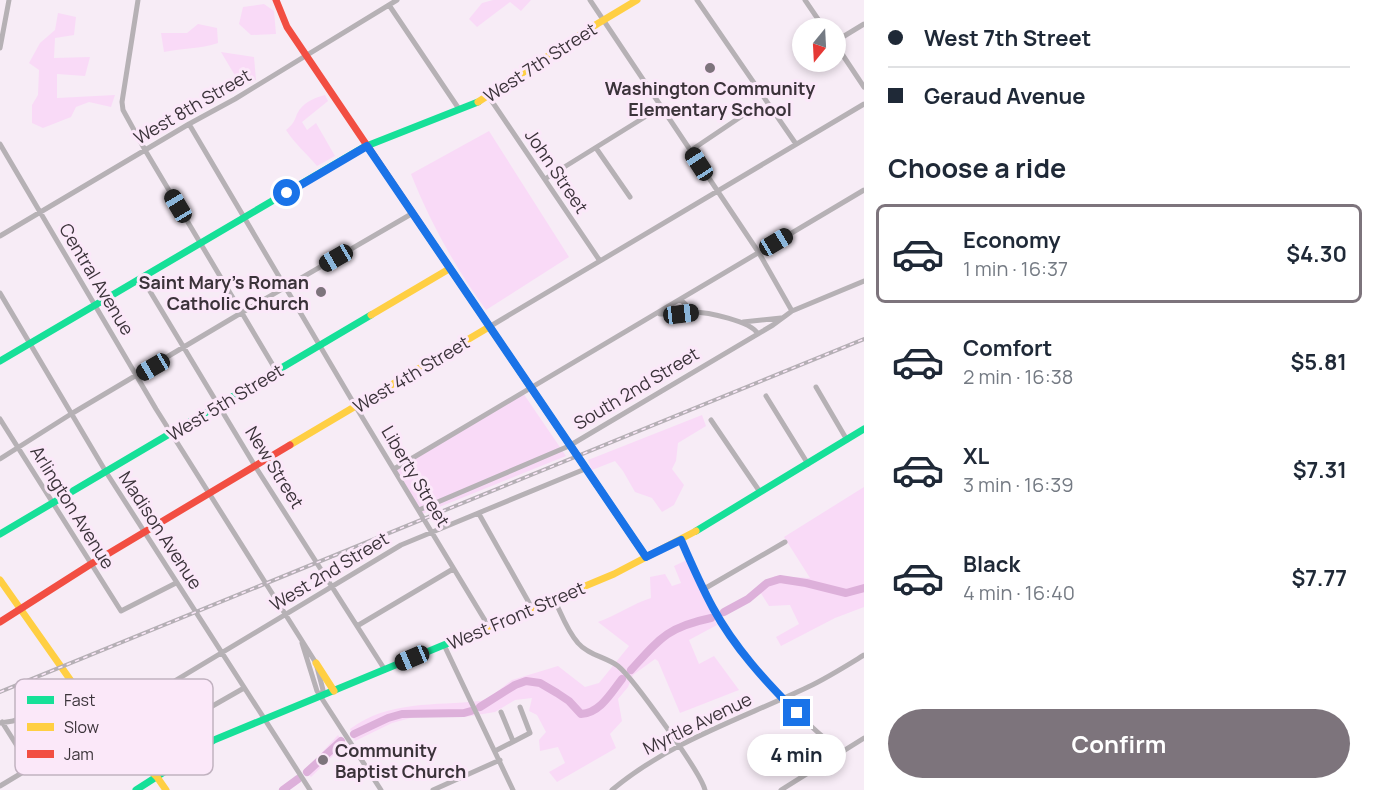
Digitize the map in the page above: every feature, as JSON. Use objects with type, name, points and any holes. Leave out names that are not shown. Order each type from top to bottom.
[{"type":"main road","points":[[276,0],[286,27],[646,557]]},
{"type":"main road","name":"West 7th Street","points":[[0,362],[367,146],[489,97],[637,0]]},
{"type":"main road","name":"West 5th Street","points":[[0,534],[450,269]]},
{"type":"main road","name":"West 4th Street","points":[[0,622],[144,532],[489,327]]},
{"type":"main road","name":"West Front Street","points":[[213,741],[614,574],[681,540],[864,429]]},
{"type":"main road","points":[[0,580],[69,679]]},
{"type":"main road","points":[[316,663],[334,690]]},
{"type":"main road","name":"West Front Street","points":[[136,790],[160,775]]},
{"type":"main road","points":[[157,777],[166,790]]},
{"type":"street","points":[[0,48],[9,0]]},
{"type":"street","points":[[138,0],[122,106],[145,150],[277,372]]},
{"type":"street","name":"West 8th Street","points":[[0,236],[235,99],[398,0]]},
{"type":"street","points":[[590,0],[759,253],[792,311]]},
{"type":"street","points":[[697,0],[796,144]]},
{"type":"street","points":[[805,0],[817,18]]},
{"type":"street","points":[[389,5],[459,109]]},
{"type":"street","points":[[846,36],[864,24]]},
{"type":"street","points":[[846,59],[864,87]]},
{"type":"street","name":"John Street","points":[[489,97],[600,261]]},
{"type":"street","name":"West 4th Street","points":[[489,327],[864,104]]},
{"type":"street","points":[[545,178],[661,107]]},
{"type":"street","points":[[690,150],[742,116]]},
{"type":"street","name":"Liberty Street","points":[[189,124],[489,627]]},
{"type":"street","name":"Central Avenue","points":[[0,144],[172,434],[316,663],[323,690],[321,696],[316,691],[302,643]]},
{"type":"street","points":[[596,147],[630,197]]},
{"type":"street","points":[[394,469],[864,190]]},
{"type":"street","points":[[0,459],[71,414],[413,213]]},
{"type":"street","name":"New Street","points":[[142,278],[255,466],[385,670]]},
{"type":"street","name":"South 2nd Street","points":[[418,510],[569,446],[758,334],[792,311],[864,281]]},
{"type":"street","name":"Madison Avenue","points":[[0,293],[106,472],[310,790]]},
{"type":"street","points":[[681,300],[694,312]]},
{"type":"street","points":[[658,314],[694,312],[742,322],[753,327],[758,334]]},
{"type":"street","points":[[742,322],[783,318]]},
{"type":"street","points":[[816,387],[848,440]]},
{"type":"street","points":[[766,396],[808,464]]},
{"type":"street","name":"Arlington Avenue","points":[[0,419],[121,611],[176,583]]},
{"type":"street","points":[[711,420],[760,492]]},
{"type":"street","name":"West 2nd Street","points":[[178,679],[401,545],[585,469]]},
{"type":"street","points":[[479,514],[532,608]]},
{"type":"street","points":[[681,540],[714,609],[749,660],[782,698],[842,752]]},
{"type":"street","points":[[704,589],[785,542]]},
{"type":"street","points":[[357,626],[453,569]]},
{"type":"street","points":[[554,599],[579,645],[612,662],[630,678],[702,779],[705,790]]},
{"type":"street","points":[[444,645],[513,790]]},
{"type":"street","name":"Myrtle Avenue","points":[[612,790],[635,771],[679,746],[715,727],[809,686],[864,655]]},
{"type":"street","points":[[213,705],[244,688]]},
{"type":"street","points":[[321,696],[380,790]]},
{"type":"street","points":[[495,751],[530,733],[520,706]]},
{"type":"street","points":[[501,712],[513,741]]},
{"type":"street","points":[[1,722],[15,743]]},
{"type":"street","points":[[781,790],[864,738]]},
{"type":"street","points":[[433,790],[500,760]]},
{"type":"street","name":"West 2nd Street","points":[[0,786],[19,775]]},
{"type":"shaded area","points":[[493,0],[531,0],[521,11],[510,2],[477,27],[469,19],[482,3]]},
{"type":"shaded area","points":[[264,4],[274,11],[276,34],[251,35],[239,24],[243,7]]},
{"type":"shaded area","points":[[58,13],[76,17],[74,35],[55,38],[54,58],[90,57],[85,76],[57,74],[57,98],[115,95],[111,107],[89,102],[76,107],[71,117],[43,128],[32,123],[32,105],[38,95],[39,70],[29,63],[40,43],[55,30]]},
{"type":"shaded area","points":[[198,24],[217,28],[218,43],[164,52],[161,33],[187,33]]},
{"type":"shaded area","points":[[221,52],[254,57],[256,80],[240,84]]},
{"type":"shaded area","points":[[325,95],[328,101],[302,122],[307,130],[316,123],[335,156],[317,166],[286,130],[293,123],[302,106]]},
{"type":"shaded area","points":[[489,131],[569,257],[486,310],[444,245],[411,174]]},
{"type":"shaded area","points":[[523,393],[566,456],[422,514],[395,469]]},
{"type":"shaded area","points":[[702,415],[706,426],[678,443],[676,461],[672,469],[684,485],[674,505],[662,512],[652,498],[635,492],[615,461],[592,470],[588,460]]},
{"type":"shaded area","points":[[864,487],[864,607],[835,618],[781,646],[776,637],[799,624],[790,605],[769,606],[757,587],[775,576],[810,578],[784,537]]},
{"type":"shaded area","points":[[687,560],[717,625],[689,640],[699,664],[714,656],[739,690],[680,713],[658,661],[655,659],[633,675],[628,687],[618,699],[622,721],[610,734],[616,748],[557,782],[549,772],[565,763],[558,747],[540,751],[539,740],[546,732],[537,715],[529,711],[532,698],[515,700],[495,712],[465,717],[418,716],[392,723],[355,741],[350,729],[380,713],[413,706],[480,701],[489,698],[512,680],[558,666],[585,687],[599,683],[629,646],[598,622],[651,598],[650,577],[665,574],[672,586],[681,583],[674,566]]},
{"type":"shaded area","points":[[338,735],[344,745],[311,777],[305,771]]},
{"type":"waterway","points":[[724,612],[748,599],[767,583],[780,579],[846,593],[864,588]]},
{"type":"waterway","points":[[631,670],[666,635],[684,625],[711,618]]},
{"type":"waterway","points":[[480,707],[515,685],[526,681],[540,683],[569,701],[581,714],[588,713],[599,706],[622,679]]},
{"type":"waterway","points":[[354,734],[402,714],[471,711]]},
{"type":"waterway","points":[[307,772],[341,741]]},
{"type":"waterway","points":[[283,790],[298,779]]},
{"type":"railway","points":[[32,679],[864,339]]},
{"type":"railway","points":[[0,692],[15,686]]},
{"type":"traffic: fast","points":[[0,361],[364,147],[478,102]]},
{"type":"traffic: fast","points":[[422,227],[646,557]]},
{"type":"traffic: fast","points":[[0,534],[371,315]]},
{"type":"traffic: fast","points":[[696,531],[864,429]]},
{"type":"traffic: fast","points":[[213,741],[480,630]]},
{"type":"traffic: fast","points":[[136,790],[159,775]]},
{"type":"traffic: slow","points":[[478,102],[637,0]]},
{"type":"traffic: slow","points":[[371,315],[449,269]]},
{"type":"traffic: slow","points":[[290,445],[489,327]]},
{"type":"traffic: slow","points":[[480,630],[614,574],[696,531]]},
{"type":"traffic: slow","points":[[0,580],[70,679]]},
{"type":"traffic: slow","points":[[316,663],[334,691]]},
{"type":"traffic: slow","points":[[155,775],[166,790]]},
{"type":"traffic: jam","points":[[276,0],[287,27],[422,227]]},
{"type":"traffic: jam","points":[[0,622],[91,564],[290,445]]},
{"type":"place","name":"Washington Community Elementary School","points":[[710,68]]},
{"type":"place","name":"Saint Mary's Roman Catholic Church","points":[[321,292]]},
{"type":"place","name":"Community Baptist Church","points":[[323,760]]},
{"type":"route","points":[[287,193],[367,146],[646,557],[681,540],[714,609],[728,630],[766,681],[797,713]]}]
